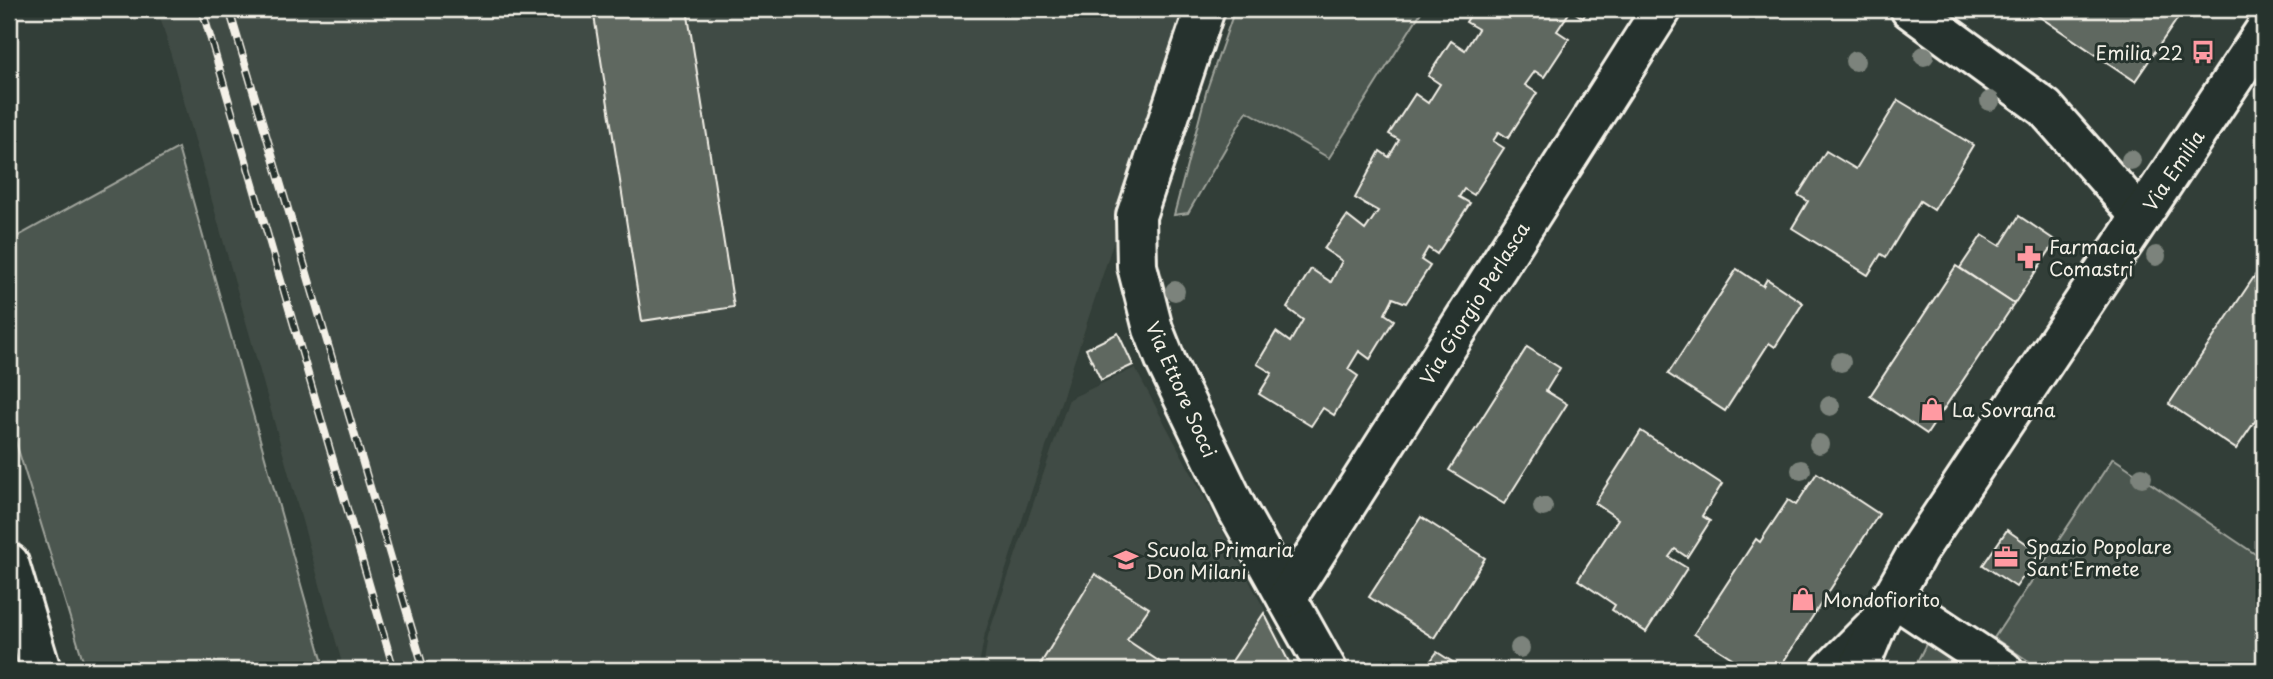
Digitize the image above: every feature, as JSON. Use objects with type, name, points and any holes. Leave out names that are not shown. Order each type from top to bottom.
[{"type":"street","name":"Via Ettore Socci","points":[[1205,9],[1136,216],[1137,266],[1153,328],[1167,364],[1238,511],[1327,670]]},
{"type":"street","name":"Via Giorgio Perlasca","points":[[1287,598],[1662,9]]},
{"type":"street","points":[[1910,9],[2045,108],[2141,217]]},
{"type":"street","name":"Via Emilia","points":[[1858,670],[1885,610],[1918,551],[2264,32]]},
{"type":"street","points":[[9,563],[41,670]]},
{"type":"street","points":[[1885,610],[2003,670]]},
{"type":"street","name":"Via Emilia","points":[[1830,670],[1885,610]]},
{"type":"shaded area","points":[[158,9],[1190,9],[985,633],[978,670],[344,670]]},
{"type":"shaded area","points":[[1235,9],[1423,9],[1329,158],[1247,111],[1188,213],[1174,215],[1207,89]]},
{"type":"shaded area","points":[[178,148],[325,670],[86,670],[9,420],[9,241]]},
{"type":"shaded area","name":"Scuola Primaria Don Milani","points":[[1135,368],[1297,670],[983,670],[988,636],[1069,399]]},
{"type":"shaded area","points":[[2113,458],[2264,560],[2264,670],[2042,670],[1994,638]]},
{"type":"shaded area","points":[[1927,642],[1971,670],[1913,670]]},
{"type":"building","points":[[593,9],[687,9],[734,307],[642,321]]},
{"type":"building","points":[[1474,9],[1588,9],[1583,18],[1571,10],[1557,31],[1569,39],[1544,77],[1535,71],[1525,85],[1537,93],[1508,138],[1499,132],[1493,141],[1504,148],[1474,195],[1464,189],[1459,197],[1470,203],[1437,254],[1428,248],[1421,260],[1430,266],[1406,303],[1393,298],[1385,314],[1394,320],[1370,359],[1359,351],[1348,369],[1358,376],[1334,415],[1323,408],[1311,426],[1259,394],[1272,373],[1257,364],[1276,332],[1290,342],[1303,320],[1287,308],[1311,269],[1331,282],[1342,261],[1324,249],[1347,216],[1365,230],[1378,211],[1355,198],[1380,151],[1389,157],[1399,140],[1389,134],[1415,94],[1428,103],[1440,84],[1428,76],[1451,41],[1465,50],[1478,29],[1466,22]]},
{"type":"building","points":[[2028,9],[2184,9],[2135,81]]},
{"type":"building","points":[[1898,100],[1973,145],[1934,210],[1920,201],[1886,257],[1881,254],[1868,275],[1792,228],[1808,201],[1798,195],[1826,151],[1856,169]]},
{"type":"building","points":[[2019,216],[2056,241],[2014,304],[1960,268],[1982,235],[2000,246]]},
{"type":"building","points":[[2264,262],[2264,408],[2236,449],[2169,404]]},
{"type":"building","points":[[1956,266],[2014,304],[1927,434],[1870,396]]},
{"type":"building","points":[[1737,269],[1763,286],[1767,279],[1803,303],[1775,347],[1769,343],[1725,411],[1668,374]]},
{"type":"building","points":[[1118,333],[1133,365],[1101,380],[1086,349]]},
{"type":"building","points":[[1527,347],[1560,368],[1546,391],[1567,404],[1504,504],[1449,470]]},
{"type":"building","points":[[1641,431],[1722,484],[1702,516],[1710,521],[1687,557],[1675,549],[1669,557],[1687,568],[1646,632],[1612,610],[1615,605],[1578,580],[1618,519],[1595,503]]},
{"type":"building","points":[[1817,473],[1879,514],[1778,670],[1751,670],[1694,634],[1756,539],[1760,542],[1788,500],[1796,505]]},
{"type":"building","points":[[1421,517],[1485,558],[1434,638],[1369,597]]},
{"type":"building","points":[[2007,530],[2040,553],[2016,587],[1983,565]]},
{"type":"building","name":"Scuola Primaria Don Milani","points":[[1095,574],[1149,608],[1127,640],[1172,670],[1038,668]]},
{"type":"building","name":"Scuola Primaria Don Milani","points":[[1264,613],[1293,670],[1226,670]]},
{"type":"building","points":[[1437,652],[1465,670],[1424,670]]},
{"type":"railway","points":[[202,9],[394,670]]},
{"type":"railway","points":[[229,9],[424,670]]},
{"type":"place","name":"Emilia 22","points":[[2203,52]]},
{"type":"place","name":"Farmacia Comastri","points":[[2029,257]]},
{"type":"place","name":"La Sovrana","points":[[1932,409]]},
{"type":"place","name":"Spazio Popolare Sant'Ermete","points":[[2006,557]]},
{"type":"place","name":"Scuola Primaria Don Milani","points":[[1126,560]]},
{"type":"place","name":"Mondofiorito","points":[[1803,599]]}]
